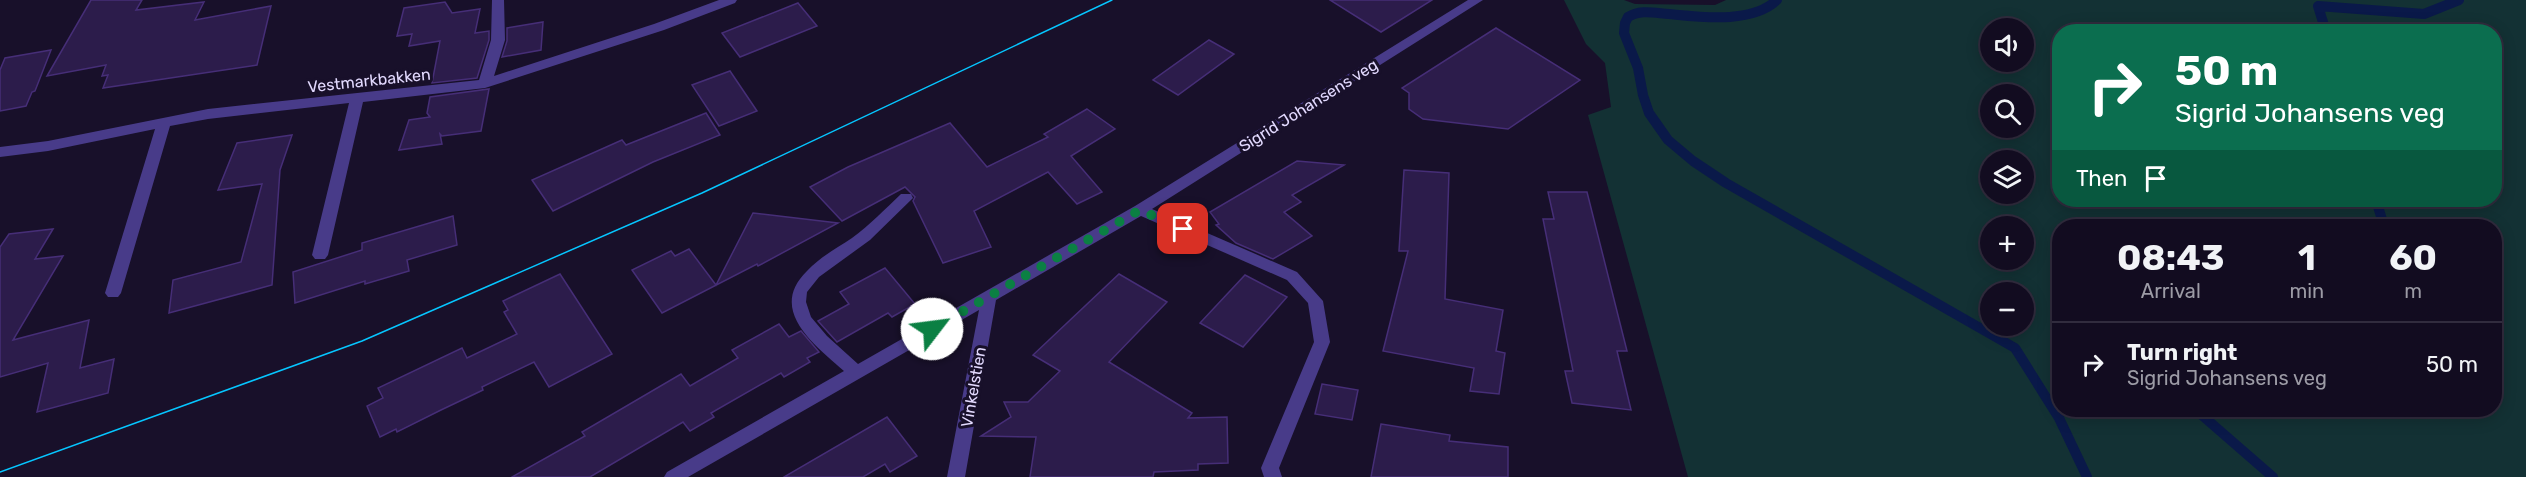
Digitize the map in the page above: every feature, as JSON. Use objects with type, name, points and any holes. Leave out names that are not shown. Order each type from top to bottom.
[{"type":"street","points":[[485,84],[498,40],[498,0]]},
{"type":"street","name":"Vestmarkbakken","points":[[0,152],[48,146],[208,114],[485,84],[659,27],[732,0]]},
{"type":"street","name":"Sigrid Johansens veg","points":[[673,477],[1140,210],[1477,0]]},
{"type":"street","points":[[320,255],[357,98]]},
{"type":"street","points":[[113,293],[164,124]]},
{"type":"street","points":[[856,372],[814,333],[801,311],[798,303],[799,294],[815,271],[866,236],[906,198]]},
{"type":"street","points":[[1140,210],[1292,276],[1316,301],[1322,342],[1270,468],[1273,477]]},
{"type":"street","name":"Vinkelstien","points":[[956,477],[989,296]]},
{"type":"green space","points":[[1564,0],[1624,0],[1635,4],[1715,5],[1726,0],[2526,0],[2526,477],[1688,477],[1588,115],[1611,107],[1605,63],[1586,44]]},
{"type":"building","points":[[91,0],[142,0],[136,10],[204,2],[195,20],[271,6],[257,65],[103,88],[108,75],[102,76],[106,65],[47,76]]},
{"type":"building","points":[[1330,0],[1432,0],[1381,32]]},
{"type":"building","points":[[445,2],[452,13],[480,9],[475,33],[489,31],[489,40],[477,78],[432,83],[440,41],[409,46],[412,34],[397,36],[404,8]]},
{"type":"building","points":[[798,3],[817,26],[740,57],[722,33]]},
{"type":"building","points":[[543,22],[541,50],[502,57],[507,41],[507,28]]},
{"type":"building","points":[[1496,28],[1580,80],[1508,129],[1423,119],[1409,109],[1409,93],[1402,88]]},
{"type":"building","points":[[1209,40],[1234,54],[1178,95],[1153,80]]},
{"type":"building","points":[[51,50],[35,91],[32,92],[26,106],[0,111],[0,70],[5,58]]},
{"type":"building","points":[[730,71],[757,111],[719,126],[692,85]]},
{"type":"building","points":[[489,89],[481,131],[442,136],[440,134],[442,144],[399,150],[409,120],[430,117],[427,113],[430,97]]},
{"type":"building","points":[[1087,109],[1115,129],[1071,156],[1102,192],[1077,204],[1048,172],[974,211],[991,247],[943,263],[913,201],[915,197],[905,187],[842,221],[810,187],[848,167],[950,123],[987,167],[1048,137],[1044,134]]},
{"type":"building","points":[[706,113],[720,135],[653,162],[553,211],[532,180],[622,140],[626,145]]},
{"type":"building","points":[[292,135],[280,170],[272,285],[169,313],[173,280],[241,262],[262,184],[218,190],[237,143]]},
{"type":"building","points":[[1297,161],[1344,165],[1292,195],[1301,202],[1284,212],[1312,236],[1273,259],[1236,243],[1216,225],[1219,224],[1210,212]]},
{"type":"building","points":[[1404,170],[1449,173],[1445,299],[1503,310],[1496,351],[1505,353],[1499,394],[1470,391],[1474,368],[1383,351],[1408,251],[1399,251]]},
{"type":"building","points":[[1548,192],[1587,192],[1627,351],[1617,351],[1631,410],[1572,403],[1565,371],[1573,371],[1543,219],[1554,219]]},
{"type":"building","points":[[753,213],[838,223],[758,266],[757,264],[662,313],[632,270],[671,251],[675,256],[689,249],[716,285]]},
{"type":"building","points":[[453,216],[457,245],[407,260],[409,271],[365,284],[365,281],[295,303],[293,272],[362,250],[362,243]]},
{"type":"building","points":[[53,229],[35,259],[63,256],[13,340],[89,320],[80,368],[114,359],[108,393],[37,412],[48,363],[0,377],[0,247],[9,234]]},
{"type":"building","points":[[885,268],[915,304],[892,317],[888,313],[837,342],[818,321],[849,304],[840,292]]},
{"type":"building","points":[[560,274],[612,354],[549,387],[534,362],[397,432],[396,429],[380,437],[367,406],[383,398],[378,388],[462,348],[467,358],[517,334],[504,312],[508,310],[503,301]]},
{"type":"building","points":[[1119,274],[1167,302],[1109,362],[1192,413],[1188,418],[1227,417],[1228,463],[1198,464],[1198,470],[1154,472],[1153,477],[1030,477],[1036,437],[981,436],[1011,417],[1004,402],[1028,402],[1060,371],[1033,355]]},
{"type":"building","points":[[1245,275],[1287,297],[1243,347],[1200,323]]},
{"type":"building","points":[[779,324],[789,337],[801,331],[819,352],[807,358],[810,362],[784,377],[781,373],[711,413],[714,417],[690,431],[683,422],[590,477],[512,477],[585,436],[582,432],[681,374],[690,386],[738,358],[732,350]]},
{"type":"building","points":[[1322,384],[1358,390],[1352,420],[1315,414]]},
{"type":"building","points":[[887,417],[917,456],[890,472],[885,464],[863,477],[784,477]]},
{"type":"building","points":[[1381,424],[1450,435],[1449,441],[1508,447],[1508,477],[1371,477]]},
{"type":"waterway","points":[[1777,0],[1766,8],[1740,16],[1711,17],[1648,12],[1628,17],[1624,33],[1638,68],[1649,113],[1668,140],[1693,161],[1726,183],[2015,348],[2052,407]]},
{"type":"waterway","points":[[2324,24],[2318,6],[2424,14],[2459,0]]},
{"type":"waterway","points":[[2378,207],[2382,219]]},
{"type":"waterway","points":[[2058,417],[2087,477]]},
{"type":"waterway","points":[[2204,417],[2273,477]]},
{"type":"tram line","points":[[0,472],[362,341],[702,193],[1112,0]]},
{"type":"route","points":[[932,329],[1140,210],[1183,229]]}]
